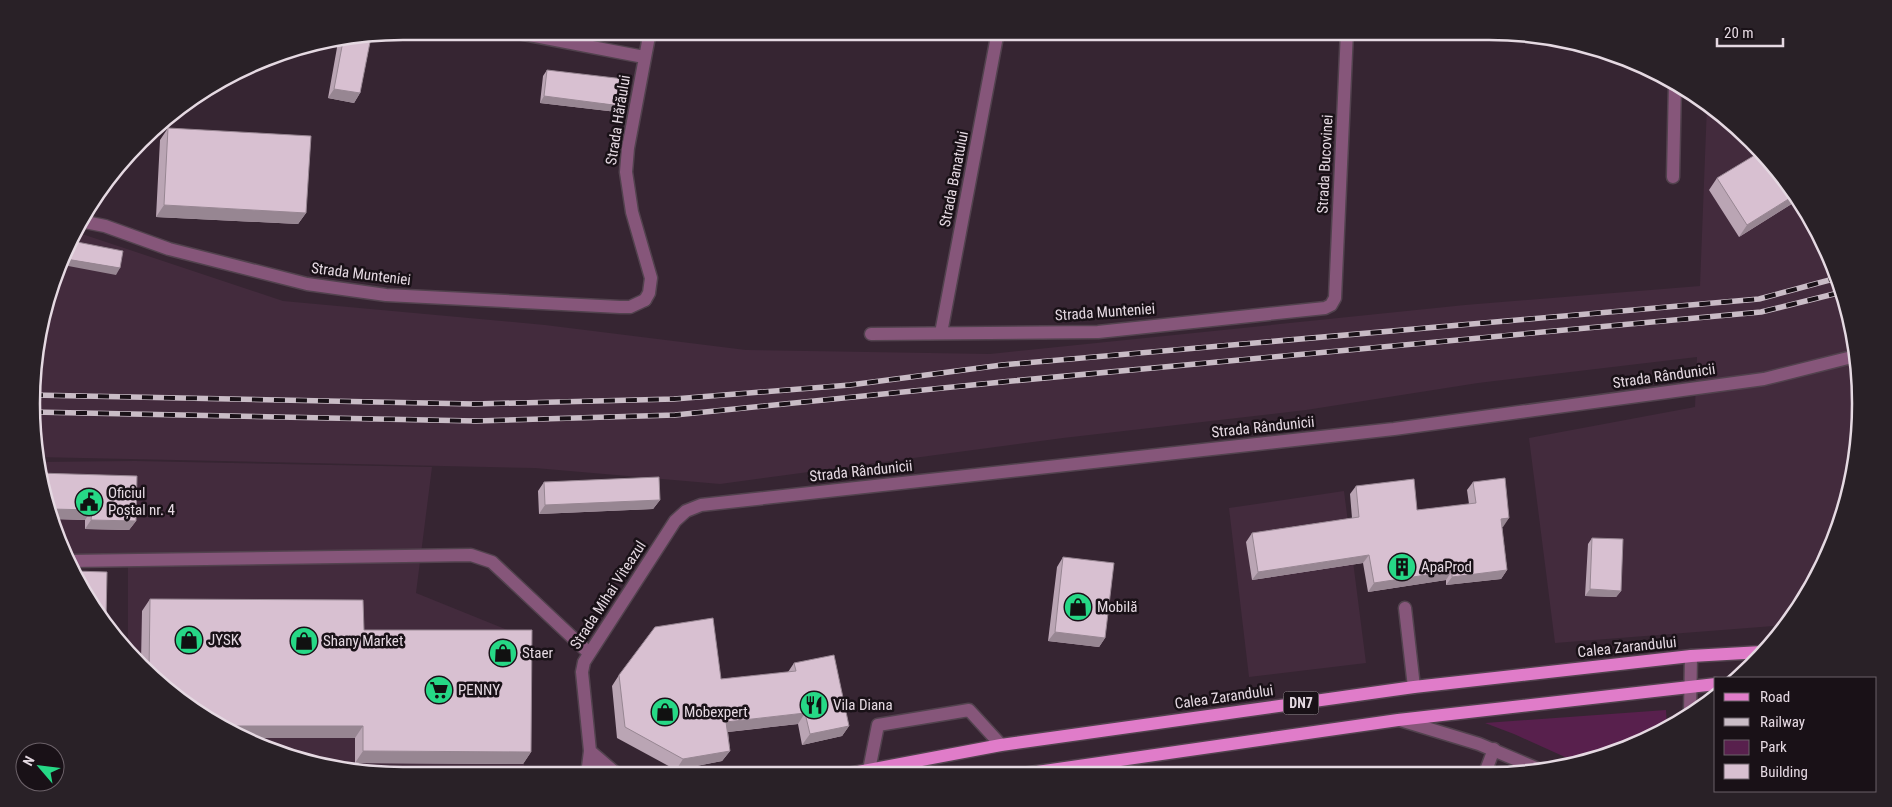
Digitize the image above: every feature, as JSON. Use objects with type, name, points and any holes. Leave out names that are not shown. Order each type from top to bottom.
[{"type":"main road","name":"Calea Zarandului","points":[[885,767],[1001,745],[1414,687],[1691,656],[1754,652]]},
{"type":"main road","name":"DN7","points":[[1072,767],[1398,720],[1714,684]]},
{"type":"street","points":[[553,40],[644,58]]},
{"type":"street","name":"Strada Hărăului","points":[[644,300],[648,293],[651,278],[632,212],[626,172],[628,148],[648,40]]},
{"type":"street","name":"Strada Banatului","points":[[941,333],[996,40]]},
{"type":"street","name":"Strada Bucovinei","points":[[1335,298],[1347,40]]},
{"type":"street","points":[[1673,177],[1675,92]]},
{"type":"street","name":"Strada Munteniei","points":[[89,222],[169,249],[307,284],[386,295],[620,307],[630,307],[644,300]]},
{"type":"street","name":"Strada Munteniei","points":[[871,334],[1098,332],[1325,308],[1331,305],[1335,298]]},
{"type":"street","name":"Strada Rândunicii","points":[[675,521],[686,511],[701,505],[1394,429],[1764,379],[1849,358]]},
{"type":"street","name":"Strada Mihai Viteazul","points":[[588,767],[590,750],[582,672],[584,662],[675,521]]},
{"type":"street","points":[[75,560],[470,556],[492,562],[589,653]]},
{"type":"street","points":[[1405,608],[1414,687]]},
{"type":"street","points":[[1690,706],[1691,656]]},
{"type":"street","points":[[870,767],[878,725],[969,710],[1001,745]]},
{"type":"street","points":[[1398,720],[1494,749],[1529,765]]},
{"type":"street","points":[[1487,767],[1494,749]]},
{"type":"street","points":[[581,767],[590,750],[609,767]]},
{"type":"street","name":"Strada Mihai Viteazul","points":[[590,750],[597,767]]},
{"type":"shaded area","points":[[1707,113],[1746,146],[1762,164],[1777,182],[1803,222],[1815,243],[1833,287],[1840,309],[1849,356],[1852,404],[1851,427],[1849,451],[1840,498],[1815,564],[1776,626],[1555,643],[1529,438],[1695,407],[1697,357],[1478,383],[1306,410],[1063,438],[720,484],[535,468],[44,457],[43,451],[40,404],[43,356],[47,333],[59,287],[82,234],[283,301],[545,325],[746,350],[990,354],[1465,305],[1700,286]]},
{"type":"shaded area","points":[[135,461],[432,467],[416,593],[525,637],[524,767],[404,767],[356,764],[333,760],[309,755],[264,739],[243,730],[202,706],[164,677],[146,661],[128,641],[128,567],[78,565],[52,498],[45,462]]},
{"type":"shaded area","points":[[1344,491],[1366,663],[1249,677],[1229,508]]},
{"type":"green space","points":[[1666,710],[1667,720],[1649,730],[1605,748],[1568,758],[1485,723]]},
{"type":"building","points":[[370,42],[360,93],[334,89],[342,45]]},
{"type":"building","points":[[547,70],[624,79],[621,106],[544,96]]},
{"type":"building","points":[[168,128],[311,136],[306,213],[164,205]]},
{"type":"building","points":[[1754,155],[1789,199],[1747,225],[1717,178]]},
{"type":"building","points":[[78,242],[123,251],[120,268],[70,260]]},
{"type":"building","name":"Oficiul Poștal nr. 4","points":[[47,473],[137,476],[136,521],[91,520],[92,510],[56,509]]},
{"type":"building","points":[[659,477],[660,500],[545,505],[544,482]]},
{"type":"building","points":[[1505,478],[1509,518],[1501,519],[1507,570],[1452,577],[1452,571],[1374,583],[1369,555],[1258,572],[1252,533],[1359,517],[1356,486],[1414,479],[1417,510],[1476,503],[1473,482]]},
{"type":"building","points":[[1592,538],[1623,539],[1621,591],[1590,589]]},
{"type":"building","name":"Mobilă","points":[[1063,557],[1114,563],[1105,638],[1055,632]]},
{"type":"building","points":[[81,571],[107,572],[106,612]]},
{"type":"building","points":[[150,599],[363,600],[364,630],[532,630],[531,752],[363,751],[363,726],[236,726],[182,692],[149,664]]},
{"type":"building","points":[[713,618],[721,679],[796,671],[794,663],[834,655],[849,726],[810,734],[805,713],[726,722],[730,751],[683,759],[625,727],[619,675],[655,627]]},
{"type":"railway","points":[[40,395],[474,404],[674,399],[850,385],[1002,365],[1759,299],[1830,280]]},
{"type":"railway","points":[[40,412],[476,421],[675,415],[1012,381],[1761,312],[1835,294]]},
{"type":"place","name":"Oficiul Poștal nr. 4","points":[[89,502]]},
{"type":"place","name":"ApaProd","points":[[1402,567]]},
{"type":"place","name":"Mobilă","points":[[1078,607]]},
{"type":"place","name":"JYSK","points":[[189,640]]},
{"type":"place","name":"Shany Market","points":[[304,641]]},
{"type":"place","name":"Staer","points":[[503,653]]},
{"type":"place","name":"PENNY","points":[[439,690]]},
{"type":"place","name":"Vila Diana","points":[[814,705]]},
{"type":"place","name":"Mobexpert","points":[[665,712]]}]
